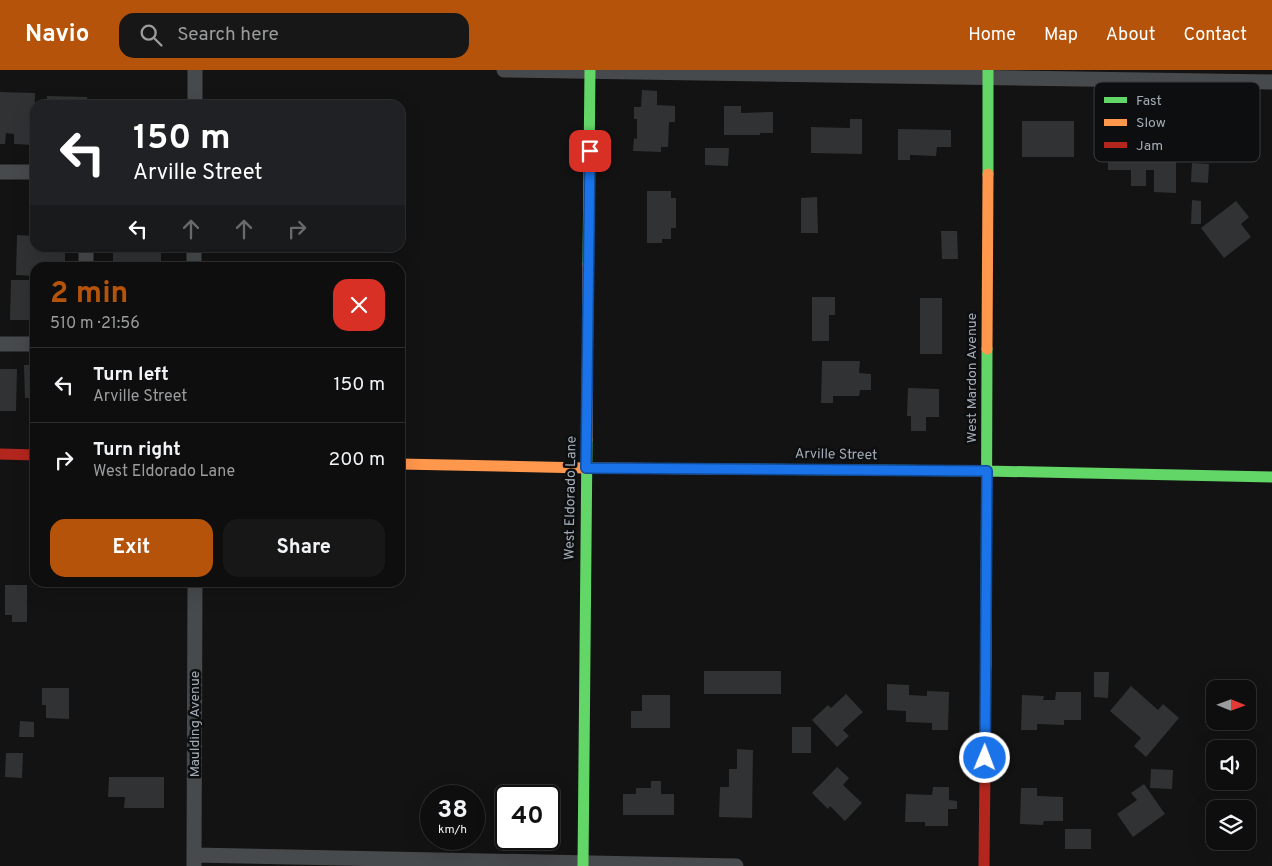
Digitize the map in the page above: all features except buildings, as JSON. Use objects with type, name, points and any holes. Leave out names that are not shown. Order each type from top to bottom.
[{"type":"street","points":[[195,70],[195,100]]},
{"type":"street","points":[[504,70],[988,74],[1272,82]]},
{"type":"street","name":"West Eldorado Lane","points":[[583,865],[590,71]]},
{"type":"street","name":"West Mardon Avenue","points":[[984,866],[988,74]]},
{"type":"street","points":[[0,172],[30,172]]},
{"type":"street","points":[[0,344],[30,344]]},
{"type":"street","points":[[0,454],[30,455]]},
{"type":"street","name":"Arville Street","points":[[405,464],[586,468],[987,471],[1272,477]]},
{"type":"street","name":"Maulding Avenue","points":[[194,860],[195,587]]},
{"type":"street","points":[[194,860],[736,866]]},
{"type":"traffic: fast","points":[[588,264],[590,70]]},
{"type":"traffic: fast","points":[[988,70],[988,174]]},
{"type":"traffic: fast","points":[[986,667],[987,349]]},
{"type":"traffic: fast","points":[[583,866],[587,440]]},
{"type":"traffic: fast","points":[[721,469],[987,471],[1272,477]]},
{"type":"traffic: slow","points":[[987,349],[988,174]]},
{"type":"traffic: slow","points":[[587,440],[588,264]]},
{"type":"traffic: slow","points":[[405,464],[721,469]]},
{"type":"traffic: jam","points":[[0,454],[30,455]]},
{"type":"traffic: jam","points":[[984,866],[986,667]]},
{"type":"route","points":[[590,151],[586,468],[987,471],[985,758]]}]
